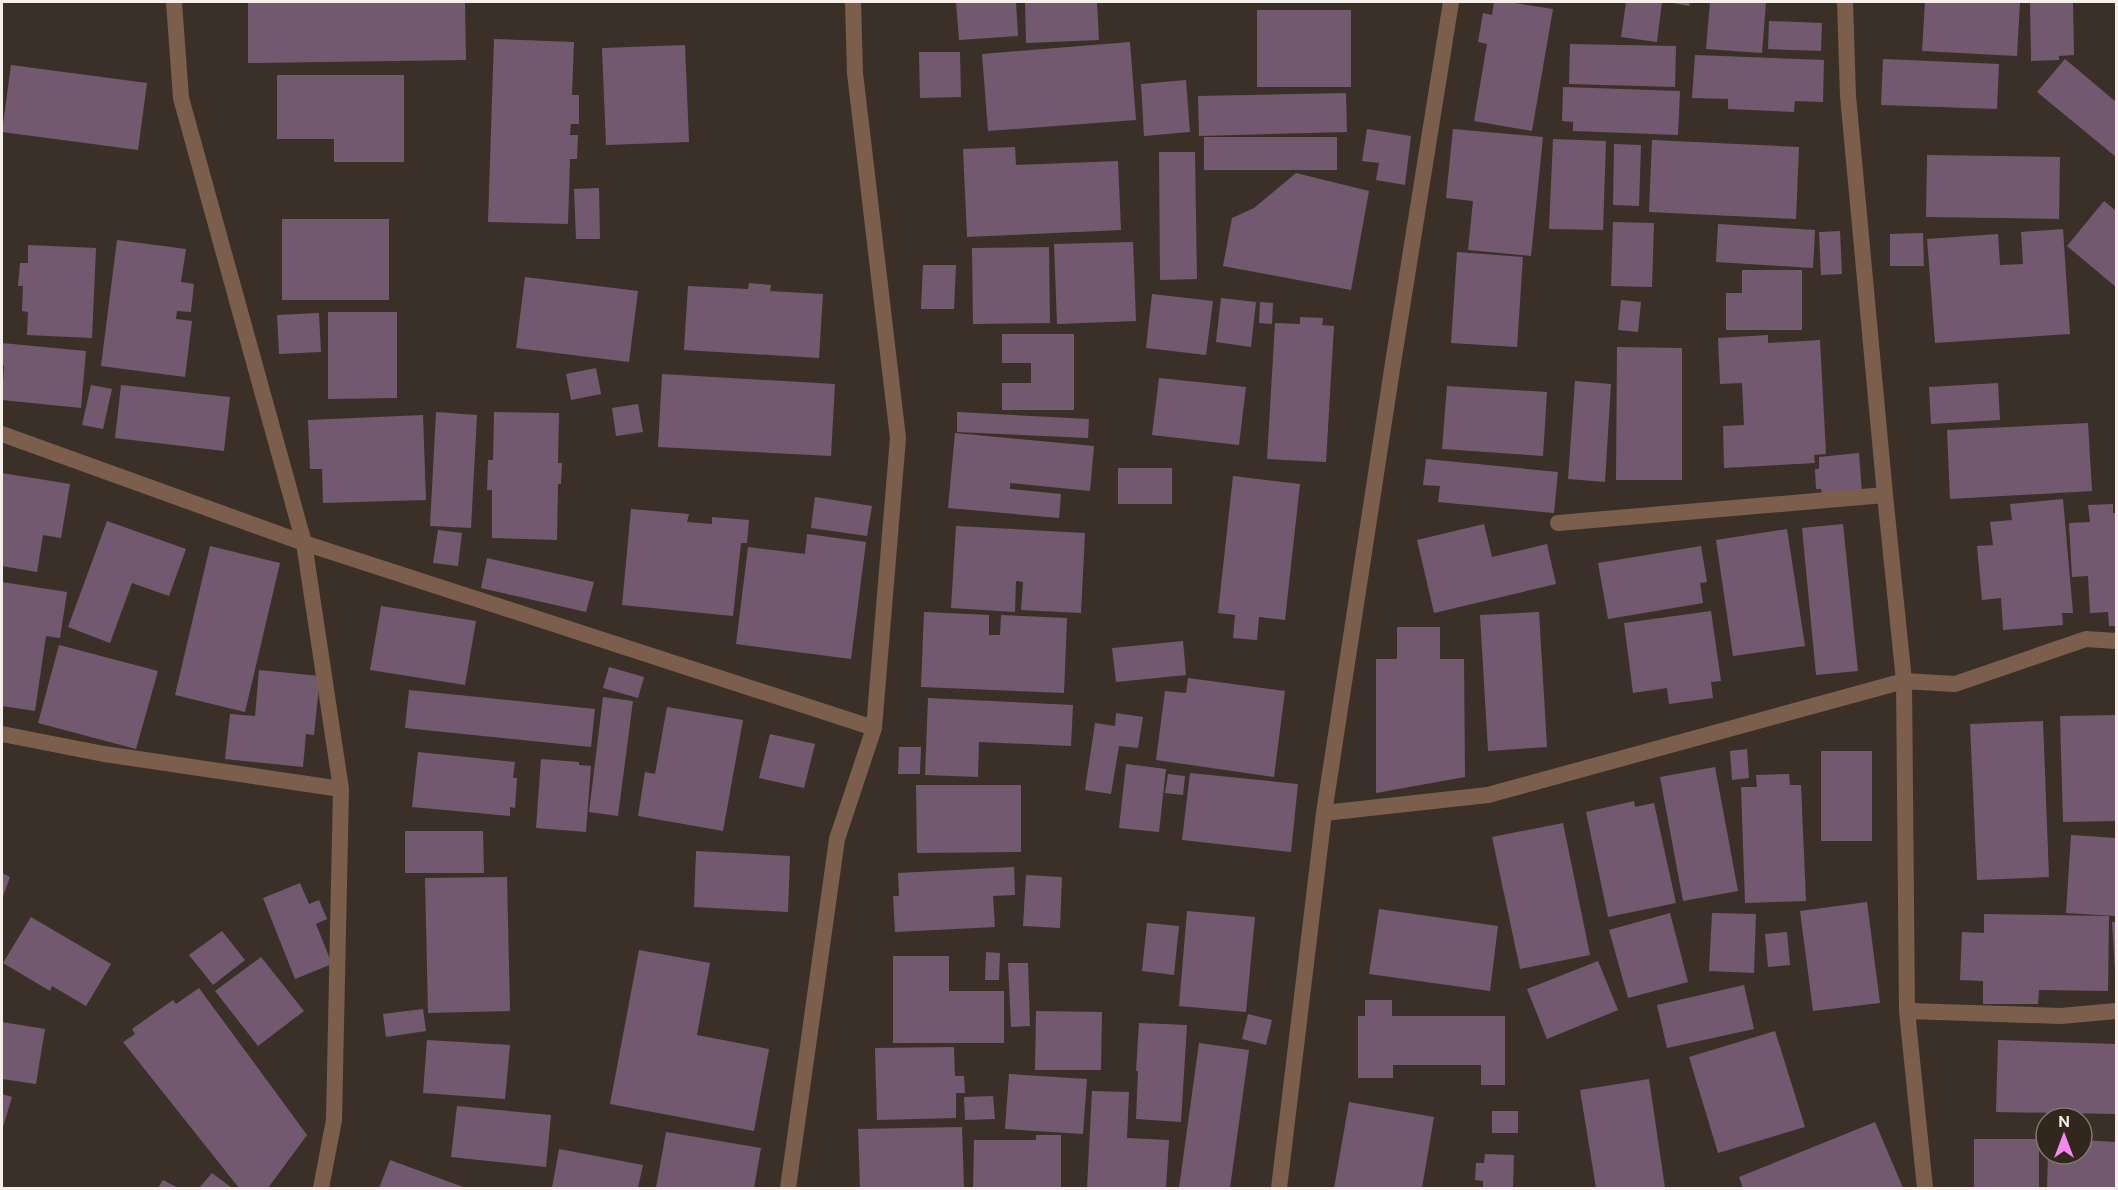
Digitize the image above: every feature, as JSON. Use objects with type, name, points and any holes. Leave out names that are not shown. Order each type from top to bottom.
[{"type":"street","points":[[174,2],[181,98],[304,543],[341,789],[334,1120],[321,1188]]},
{"type":"street","points":[[788,1188],[837,839],[874,728],[898,438],[855,73],[853,2]]},
{"type":"street","points":[[1279,1188],[1324,813],[1451,2]]},
{"type":"street","points":[[1845,2],[1848,96],[1885,495],[1905,681],[1907,1011],[1925,1188]]},
{"type":"street","points":[[2,434],[304,543],[874,728]]},
{"type":"street","points":[[1558,523],[1885,495]]},
{"type":"street","points":[[1324,813],[1488,795],[1905,681],[1955,684],[2086,639],[2116,641]]},
{"type":"street","points":[[2,734],[104,754],[341,789]]},
{"type":"street","points":[[1907,1011],[2061,1016],[2116,1011]]},
{"type":"building","points":[[248,2],[465,2],[466,60],[248,63]]},
{"type":"building","points":[[956,2],[1016,2],[1018,36],[959,40]]},
{"type":"building","points":[[1025,2],[1097,2],[1099,40],[1026,43]]},
{"type":"building","points":[[1494,2],[1553,9],[1532,131],[1474,121],[1487,44],[1478,42],[1483,13],[1492,15]]},
{"type":"building","points":[[1626,2],[1662,2],[1657,42],[1621,37]]},
{"type":"building","points":[[1668,2],[1690,2],[1689,6]]},
{"type":"building","points":[[1710,2],[1766,2],[1762,53],[1706,49]]},
{"type":"building","points":[[1925,2],[2020,2],[2017,56],[1922,51]]},
{"type":"building","points":[[2030,2],[2073,2],[2074,55],[2059,56],[2059,60],[2031,61]]},
{"type":"building","points":[[1257,10],[1351,10],[1351,87],[1257,87]]},
{"type":"building","points":[[1769,21],[1822,23],[1821,51],[1768,49]]},
{"type":"building","points":[[494,39],[574,42],[572,95],[579,95],[579,124],[571,124],[570,135],[578,135],[577,159],[570,159],[568,224],[488,222]]},
{"type":"building","points":[[1130,42],[1136,120],[988,131],[982,54]]},
{"type":"building","points":[[1570,44],[1676,46],[1675,87],[1569,84]]},
{"type":"building","points":[[685,45],[689,142],[606,145],[602,48]]},
{"type":"building","points":[[919,52],[960,52],[961,97],[920,98]]},
{"type":"building","points":[[1695,55],[1824,60],[1823,102],[1795,101],[1794,112],[1728,109],[1728,99],[1692,98]]},
{"type":"building","points":[[1883,59],[1999,64],[1997,109],[1881,105]]},
{"type":"building","points":[[2065,59],[2116,102],[2116,157],[2037,92]]},
{"type":"building","points":[[11,65],[147,83],[138,150],[2,132]]},
{"type":"building","points":[[277,75],[404,75],[404,162],[334,162],[334,139],[277,139]]},
{"type":"building","points":[[1186,80],[1190,132],[1144,136],[1141,84]]},
{"type":"building","points":[[1563,87],[1680,91],[1678,135],[1573,131],[1573,122],[1562,121]]},
{"type":"building","points":[[1346,93],[1347,132],[1199,136],[1198,96]]},
{"type":"building","points":[[1367,129],[1411,136],[1405,185],[1376,180],[1379,163],[1362,161]]},
{"type":"building","points":[[1453,129],[1543,137],[1531,256],[1468,250],[1473,201],[1446,198]]},
{"type":"building","points":[[1204,137],[1337,137],[1337,170],[1204,170]]},
{"type":"building","points":[[1553,139],[1606,141],[1603,230],[1549,229]]},
{"type":"building","points":[[1652,140],[1799,147],[1796,219],[1649,212]]},
{"type":"building","points":[[1614,144],[1641,145],[1639,206],[1613,205]]},
{"type":"building","points":[[1015,147],[1016,165],[1118,161],[1121,230],[967,237],[963,149]]},
{"type":"building","points":[[1159,152],[1195,152],[1197,279],[1160,280]]},
{"type":"building","points":[[1927,155],[2060,157],[2059,219],[1926,217]]},
{"type":"building","points":[[1296,173],[1369,191],[1351,290],[1223,266],[1232,218],[1254,208]]},
{"type":"building","points":[[599,188],[600,239],[576,239],[574,189]]},
{"type":"building","points":[[2104,201],[2116,211],[2116,287],[2067,246]]},
{"type":"building","points":[[282,219],[389,219],[389,300],[282,300]]},
{"type":"building","points":[[1613,222],[1654,223],[1652,287],[1611,286]]},
{"type":"building","points":[[1718,224],[1815,230],[1813,268],[1716,262]]},
{"type":"building","points":[[2063,229],[2070,334],[1935,343],[1927,239],[1998,234],[2000,265],[2023,264],[2021,232]]},
{"type":"building","points":[[1840,231],[1842,274],[1821,275],[1819,232]]},
{"type":"building","points":[[1923,233],[1924,266],[1890,266],[1890,234]]},
{"type":"building","points":[[117,240],[186,249],[181,282],[194,284],[191,312],[177,311],[176,319],[192,321],[185,377],[101,366]]},
{"type":"building","points":[[1133,242],[1136,321],[1057,324],[1054,244]]},
{"type":"building","points":[[28,245],[96,248],[92,338],[27,335],[28,312],[22,311],[23,286],[18,286],[20,263],[28,263]]},
{"type":"building","points":[[1049,247],[1050,323],[973,324],[972,248]]},
{"type":"building","points":[[1457,252],[1523,257],[1517,347],[1451,343]]},
{"type":"building","points":[[923,265],[956,265],[954,309],[921,309]]},
{"type":"building","points":[[1742,270],[1802,270],[1802,330],[1726,330],[1726,293],[1742,293]]},
{"type":"building","points":[[525,277],[638,291],[629,362],[516,348]]},
{"type":"building","points":[[749,283],[771,285],[770,291],[823,294],[819,358],[684,350],[688,286],[748,289]]},
{"type":"building","points":[[1152,294],[1213,301],[1206,355],[1146,348]]},
{"type":"building","points":[[1221,298],[1256,302],[1251,347],[1216,342]]},
{"type":"building","points":[[1621,300],[1641,302],[1638,332],[1618,330]]},
{"type":"building","points":[[1260,302],[1273,303],[1272,324],[1259,323]]},
{"type":"building","points":[[328,312],[397,312],[397,398],[328,399]]},
{"type":"building","points":[[319,313],[321,352],[279,354],[277,315]]},
{"type":"building","points":[[1300,317],[1323,318],[1322,325],[1334,326],[1326,462],[1267,459],[1275,323],[1300,324]]},
{"type":"building","points":[[1002,334],[1074,334],[1074,410],[1002,410],[1002,383],[1031,383],[1031,363],[1002,363]]},
{"type":"building","points":[[1768,335],[1768,343],[1820,340],[1826,454],[1814,455],[1815,463],[1724,468],[1723,426],[1744,425],[1742,383],[1720,384],[1718,338]]},
{"type":"building","points":[[2,343],[86,351],[81,408],[2,400],[4,365],[2,365]]},
{"type":"building","points":[[1617,347],[1682,348],[1682,480],[1616,480]]},
{"type":"building","points":[[596,368],[601,394],[571,400],[566,374]]},
{"type":"building","points":[[662,374],[835,384],[831,456],[658,447]]},
{"type":"building","points":[[1159,378],[1246,387],[1239,445],[1152,435]]},
{"type":"building","points":[[1575,381],[1611,384],[1605,482],[1568,479]]},
{"type":"building","points":[[1998,383],[2000,420],[1931,424],[1929,387]]},
{"type":"building","points":[[91,385],[112,389],[103,429],[82,425]]},
{"type":"building","points":[[121,385],[230,397],[224,451],[115,438]]},
{"type":"building","points":[[1447,386],[1547,392],[1543,456],[1442,449]]},
{"type":"building","points":[[638,404],[643,432],[616,436],[612,408]]},
{"type":"building","points":[[436,412],[477,415],[471,528],[430,526]]},
{"type":"building","points":[[494,412],[559,413],[558,463],[562,463],[561,484],[558,484],[557,540],[492,538],[492,490],[487,490],[488,460],[493,460]]},
{"type":"building","points":[[957,412],[1089,419],[1088,438],[957,432]]},
{"type":"building","points":[[423,415],[426,500],[323,503],[322,469],[310,469],[308,420]]},
{"type":"building","points":[[2088,423],[2092,491],[1950,499],[1947,430]]},
{"type":"building","points":[[955,433],[1094,446],[1090,491],[1010,483],[1010,489],[1061,494],[1059,518],[948,508]]},
{"type":"building","points":[[1859,453],[1862,492],[1822,495],[1821,489],[1816,489],[1815,469],[1819,469],[1819,457]]},
{"type":"building","points":[[1426,459],[1558,472],[1554,513],[1438,502],[1440,486],[1423,485]]},
{"type":"building","points":[[1118,468],[1172,468],[1172,504],[1118,504]]},
{"type":"building","points":[[2,473],[70,484],[61,538],[43,535],[37,572],[2,566]]},
{"type":"building","points":[[1233,476],[1300,484],[1285,620],[1259,617],[1257,640],[1233,638],[1235,615],[1218,613]]},
{"type":"building","points":[[815,497],[872,506],[867,536],[811,528]]},
{"type":"building","points":[[2063,499],[2073,613],[2062,613],[2063,625],[2003,630],[2001,598],[1982,600],[1977,546],[1993,545],[1990,522],[2012,520],[2010,504]]},
{"type":"building","points":[[2113,504],[2113,513],[2116,513],[2116,626],[2109,626],[2108,612],[2090,613],[2088,576],[2072,577],[2069,523],[2090,522],[2088,505]]},
{"type":"building","points":[[631,509],[689,514],[687,522],[712,524],[712,517],[749,520],[747,543],[741,543],[733,616],[622,605]]},
{"type":"building","points":[[107,521],[186,549],[169,596],[132,583],[110,643],[68,627]]},
{"type":"building","points":[[1484,524],[1492,557],[1547,544],[1556,584],[1434,613],[1417,540]]},
{"type":"building","points":[[1843,524],[1858,671],[1816,675],[1802,528]]},
{"type":"building","points":[[956,526],[1085,533],[1081,613],[1021,610],[1023,582],[1016,581],[1015,612],[951,608]]},
{"type":"building","points":[[1787,529],[1805,646],[1733,656],[1716,540]]},
{"type":"building","points":[[438,530],[462,533],[458,566],[433,563]]},
{"type":"building","points":[[807,534],[866,542],[851,659],[736,644],[748,547],[805,554]]},
{"type":"building","points":[[210,546],[280,563],[245,712],[175,695]]},
{"type":"building","points":[[1701,546],[1707,582],[1700,583],[1703,603],[1608,619],[1598,563]]},
{"type":"building","points":[[487,558],[594,582],[586,612],[481,588]]},
{"type":"building","points":[[2,582],[67,592],[60,638],[46,636],[35,711],[2,706]]},
{"type":"building","points":[[381,606],[476,621],[465,685],[370,670]]},
{"type":"building","points":[[1711,611],[1721,681],[1711,682],[1713,698],[1669,704],[1667,688],[1633,693],[1624,623]]},
{"type":"building","points":[[924,612],[989,615],[989,635],[1000,635],[1001,615],[1067,618],[1064,693],[921,687]]},
{"type":"building","points":[[1539,612],[1547,747],[1488,751],[1480,615]]},
{"type":"building","points":[[1397,627],[1440,627],[1440,659],[1464,659],[1465,777],[1376,793],[1376,659],[1397,659]]},
{"type":"building","points":[[1183,641],[1186,675],[1116,682],[1112,648]]},
{"type":"building","points":[[59,645],[158,671],[136,749],[38,723]]},
{"type":"building","points":[[609,667],[644,677],[638,698],[603,688]]},
{"type":"building","points":[[259,670],[320,676],[314,735],[306,734],[303,767],[225,759],[230,714],[255,716]]},
{"type":"building","points":[[1188,678],[1285,691],[1274,777],[1156,760],[1165,691],[1186,693]]},
{"type":"building","points":[[409,690],[595,709],[591,747],[405,728]]},
{"type":"building","points":[[603,697],[633,701],[618,816],[589,812]]},
{"type":"building","points":[[928,698],[1073,705],[1071,746],[979,742],[978,777],[925,775]]},
{"type":"building","points":[[667,707],[743,720],[723,831],[638,816],[645,772],[655,774]]},
{"type":"building","points":[[1116,713],[1143,717],[1138,748],[1119,746],[1111,794],[1085,790],[1095,723],[1115,726]]},
{"type":"building","points":[[2116,715],[2116,821],[2063,822],[2060,716]]},
{"type":"building","points":[[2043,721],[2049,877],[1977,880],[1970,724]]},
{"type":"building","points":[[770,734],[815,744],[804,788],[759,778]]},
{"type":"building","points":[[899,747],[921,747],[920,774],[898,774]]},
{"type":"building","points":[[1747,749],[1749,778],[1732,780],[1730,751]]},
{"type":"building","points":[[1821,751],[1872,751],[1872,841],[1821,841]]},
{"type":"building","points":[[418,752],[515,762],[513,778],[517,778],[515,808],[510,807],[510,816],[412,807]]},
{"type":"building","points":[[541,759],[579,762],[579,765],[591,766],[586,832],[536,828]]},
{"type":"building","points":[[1126,764],[1166,769],[1159,832],[1119,828]]},
{"type":"building","points":[[1715,767],[1738,891],[1683,901],[1660,777]]},
{"type":"building","points":[[1190,773],[1298,784],[1291,852],[1182,840]]},
{"type":"building","points":[[1168,774],[1185,776],[1183,795],[1165,793]]},
{"type":"building","points":[[1789,774],[1790,785],[1801,785],[1806,901],[1745,903],[1741,787],[1757,787],[1756,775]]},
{"type":"building","points":[[916,785],[1021,785],[1021,852],[917,853]]},
{"type":"building","points":[[1634,801],[1635,807],[1654,803],[1676,903],[1608,917],[1586,812]]},
{"type":"building","points":[[1563,823],[1590,955],[1520,969],[1492,837]]},
{"type":"building","points":[[405,831],[483,831],[484,873],[405,873]]},
{"type":"building","points":[[2071,835],[2116,838],[2116,916],[2066,913]]},
{"type":"building","points":[[696,851],[790,856],[788,912],[694,907]]},
{"type":"building","points":[[1014,867],[1015,895],[993,896],[995,927],[895,932],[893,896],[899,896],[898,873]]},
{"type":"building","points":[[2,873],[10,877],[2,899]]},
{"type":"building","points":[[1026,875],[1062,877],[1060,928],[1023,926]]},
{"type":"building","points":[[507,877],[510,1011],[428,1013],[425,878]]},
{"type":"building","points":[[300,883],[309,904],[319,900],[327,919],[316,924],[332,964],[295,979],[263,898]]},
{"type":"building","points":[[1867,902],[1880,1003],[1813,1011],[1800,911]]},
{"type":"building","points":[[1379,909],[1498,926],[1490,991],[1369,974]]},
{"type":"building","points":[[1187,911],[1255,917],[1246,1012],[1179,1006]]},
{"type":"building","points":[[1670,913],[1688,982],[1628,998],[1609,930]]},
{"type":"building","points":[[1712,913],[1756,914],[1754,973],[1709,971]]},
{"type":"building","points":[[1984,914],[2109,916],[2108,991],[2039,990],[2038,1004],[1983,1004],[1983,981],[1960,980],[1962,932],[1984,933]]},
{"type":"building","points":[[31,917],[111,964],[86,1006],[52,986],[50,991],[3,963]]},
{"type":"building","points":[[2112,922],[2116,922],[2116,970],[2115,970]]},
{"type":"building","points":[[1147,923],[1179,926],[1174,975],[1142,971]]},
{"type":"building","points":[[222,931],[245,960],[213,985],[189,955]]},
{"type":"building","points":[[1787,932],[1790,965],[1768,967],[1765,934]]},
{"type":"building","points":[[639,950],[710,963],[697,1035],[769,1049],[754,1131],[610,1104]]},
{"type":"building","points":[[986,952],[1000,953],[999,980],[985,980]]},
{"type":"building","points":[[893,956],[949,956],[949,991],[1004,991],[1004,1043],[893,1043]]},
{"type":"building","points":[[261,957],[304,1011],[258,1046],[215,991]]},
{"type":"building","points":[[1598,961],[1618,1010],[1547,1039],[1527,989]]},
{"type":"building","points":[[1008,963],[1028,963],[1030,1026],[1011,1027]]},
{"type":"building","points":[[1744,985],[1754,1029],[1667,1048],[1657,1005]]},
{"type":"building","points":[[199,988],[307,1135],[268,1188],[239,1188],[123,1042],[135,1034],[132,1029],[173,1000],[176,1004]]},
{"type":"building","points":[[1365,1000],[1392,1000],[1392,1016],[1505,1016],[1505,1085],[1481,1085],[1481,1065],[1393,1065],[1393,1078],[1358,1078],[1358,1016],[1365,1016]]},
{"type":"building","points":[[423,1009],[426,1031],[386,1037],[383,1014]]},
{"type":"building","points":[[1036,1011],[1102,1012],[1101,1070],[1035,1070]]},
{"type":"building","points":[[1248,1014],[1272,1020],[1266,1045],[1242,1039]]},
{"type":"building","points":[[2,1022],[45,1029],[36,1084],[2,1079]]},
{"type":"building","points":[[1139,1023],[1187,1025],[1181,1122],[1136,1119]]},
{"type":"building","points":[[1775,1031],[1805,1127],[1718,1153],[1689,1057]]},
{"type":"building","points":[[427,1040],[510,1045],[505,1099],[423,1093]]},
{"type":"building","points":[[1998,1040],[2116,1044],[2116,1114],[2094,1114],[2094,1106],[2034,1106],[2034,1113],[1996,1112]]},
{"type":"building","points":[[1199,1043],[1249,1050],[1230,1188],[1179,1188]]},
{"type":"building","points":[[954,1047],[955,1076],[964,1076],[965,1093],[956,1093],[956,1118],[877,1120],[875,1048]]},
{"type":"building","points":[[1009,1074],[1087,1079],[1083,1134],[1005,1129]]},
{"type":"building","points":[[1649,1079],[1665,1188],[1596,1188],[1580,1090]]},
{"type":"building","points":[[1092,1091],[1129,1092],[1127,1138],[1169,1140],[1166,1188],[1087,1188]]},
{"type":"building","points":[[2,1094],[12,1097],[2,1130]]},
{"type":"building","points":[[993,1096],[995,1119],[965,1120],[964,1097]]},
{"type":"building","points":[[1349,1102],[1434,1117],[1422,1188],[1334,1188]]},
{"type":"building","points":[[457,1106],[551,1115],[546,1167],[451,1157]]},
{"type":"building","points":[[1492,1111],[1518,1111],[1518,1133],[1492,1133]]},
{"type":"building","points":[[1875,1122],[1903,1188],[1743,1188],[1739,1177]]},
{"type":"building","points":[[962,1127],[964,1188],[860,1188],[858,1129]]},
{"type":"building","points":[[666,1132],[761,1148],[754,1188],[656,1188]]},
{"type":"building","points":[[1036,1135],[1061,1135],[1061,1188],[973,1188],[974,1140],[1036,1140]]},
{"type":"building","points":[[1974,1139],[2034,1139],[2034,1166],[2039,1166],[2039,1188],[1974,1188]]},
{"type":"building","points":[[2094,1141],[2116,1142],[2116,1188],[2047,1188],[2048,1166],[2094,1166]]},
{"type":"building","points":[[559,1149],[643,1165],[638,1188],[552,1188]]},
{"type":"building","points":[[1485,1154],[1514,1155],[1513,1188],[1483,1187],[1483,1181],[1475,1180],[1476,1163],[1484,1163]]},
{"type":"building","points":[[390,1160],[466,1188],[379,1188]]},
{"type":"building","points":[[212,1173],[232,1188],[199,1188]]},
{"type":"building","points":[[163,1180],[178,1188],[158,1188]]}]
